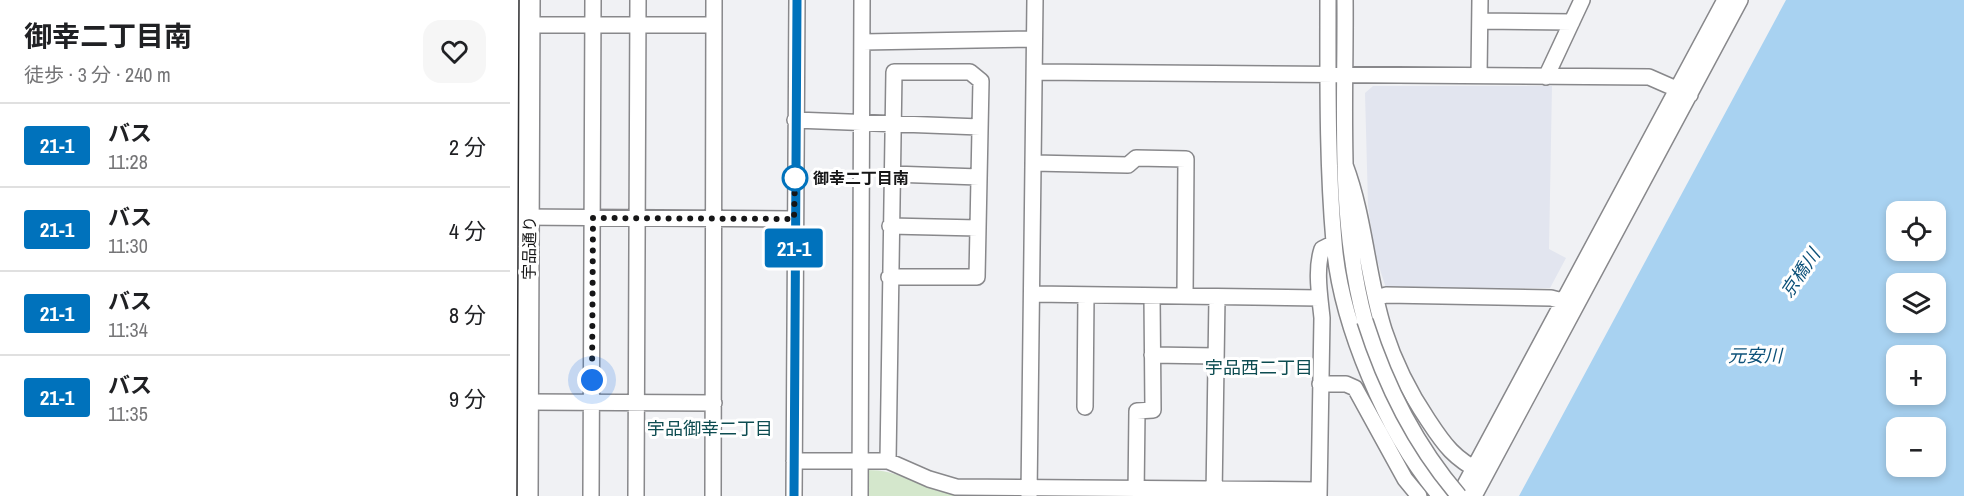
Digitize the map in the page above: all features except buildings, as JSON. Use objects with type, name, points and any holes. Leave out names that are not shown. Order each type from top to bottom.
[{"type":"highway","name":"宇品通り","points":[[511,496],[516,406],[517,217],[511,81],[513,0]]},
{"type":"highway","name":"宇品通り","points":[[517,217],[530,0]]},
{"type":"highway","name":"宇品通り","points":[[516,406],[527,496]]},
{"type":"street","points":[[591,496],[593,0]]},
{"type":"street","points":[[636,496],[638,0]]},
{"type":"street","points":[[713,496],[714,0]]},
{"type":"street","points":[[794,496],[797,0]]},
{"type":"street","points":[[860,496],[862,0]]},
{"type":"street","points":[[1029,492],[1033,294],[1032,96],[1035,72],[1035,0]]},
{"type":"street","points":[[1329,0],[1328,75],[1334,243],[1385,409],[1440,496]]},
{"type":"street","points":[[1345,0],[1345,165],[1358,323],[1405,416],[1442,477],[1459,496],[1479,472],[1684,91],[1740,0]]},
{"type":"street","points":[[1479,76],[1480,0]]},
{"type":"street","points":[[1546,77],[1582,0]]},
{"type":"street","points":[[1684,91],[1725,0]]},
{"type":"street","points":[[1480,21],[1572,22]]},
{"type":"street","points":[[530,25],[714,25]]},
{"type":"street","points":[[863,42],[1034,39]]},
{"type":"street","points":[[888,461],[889,277],[894,72],[970,72],[981,81],[977,277],[889,277]]},
{"type":"street","points":[[1035,72],[1649,76],[1684,91]]},
{"type":"street","points":[[795,120],[980,127]]},
{"type":"street","points":[[1033,163],[1128,165],[1136,158],[1186,159],[1185,296]]},
{"type":"street","points":[[1345,165],[1354,189],[1384,330],[1400,371],[1420,408],[1458,460],[1479,472]]},
{"type":"street","points":[[892,174],[979,177]]},
{"type":"street","points":[[517,217],[794,219]]},
{"type":"street","points":[[891,226],[978,228]]},
{"type":"street","points":[[794,461],[888,461],[949,485],[1029,492],[1319,493],[1322,318],[1319,302],[1320,253],[1328,245],[1334,243]]},
{"type":"street","points":[[1033,294],[1185,296],[1319,302]]},
{"type":"street","points":[[1086,295],[1086,407]]},
{"type":"street","points":[[1377,298],[1386,295],[1570,303]]},
{"type":"street","points":[[1136,492],[1137,411],[1153,410],[1152,296]]},
{"type":"street","points":[[1214,493],[1217,297]]},
{"type":"street","points":[[1152,355],[1216,356]]},
{"type":"street","points":[[1320,384],[1346,384],[1354,388],[1406,479],[1419,496]]},
{"type":"street","points":[[516,406],[592,403],[714,403]]},
{"type":"street","points":[[1474,496],[1479,472]]},
{"type":"shaded area","points":[[1373,86],[1552,86],[1549,249],[1566,258],[1550,288],[1386,288],[1374,251],[1368,205],[1365,93]]},
{"type":"green space","points":[[867,470],[888,472],[942,492],[1008,496],[863,496]]},
{"type":"water","name":"元安川","points":[[1786,0],[1964,0],[1964,496],[1519,496]]},
{"type":"tram line","points":[[517,496],[519,0]]},
{"type":"bus line","name":"21-1","points":[[794,496],[797,0]]},
{"type":"place","name":"御幸二丁目南","points":[[795,178]]},
{"type":"district","name":"宇品西二丁目","points":[[1259,367]]},
{"type":"district","name":"宇品御幸二丁目","points":[[710,428]]},
{"type":"route","points":[[592,380],[593,218],[794,219],[795,178]]},
{"type":"water label","name":"京橋川","points":[[1800,273]]}]
